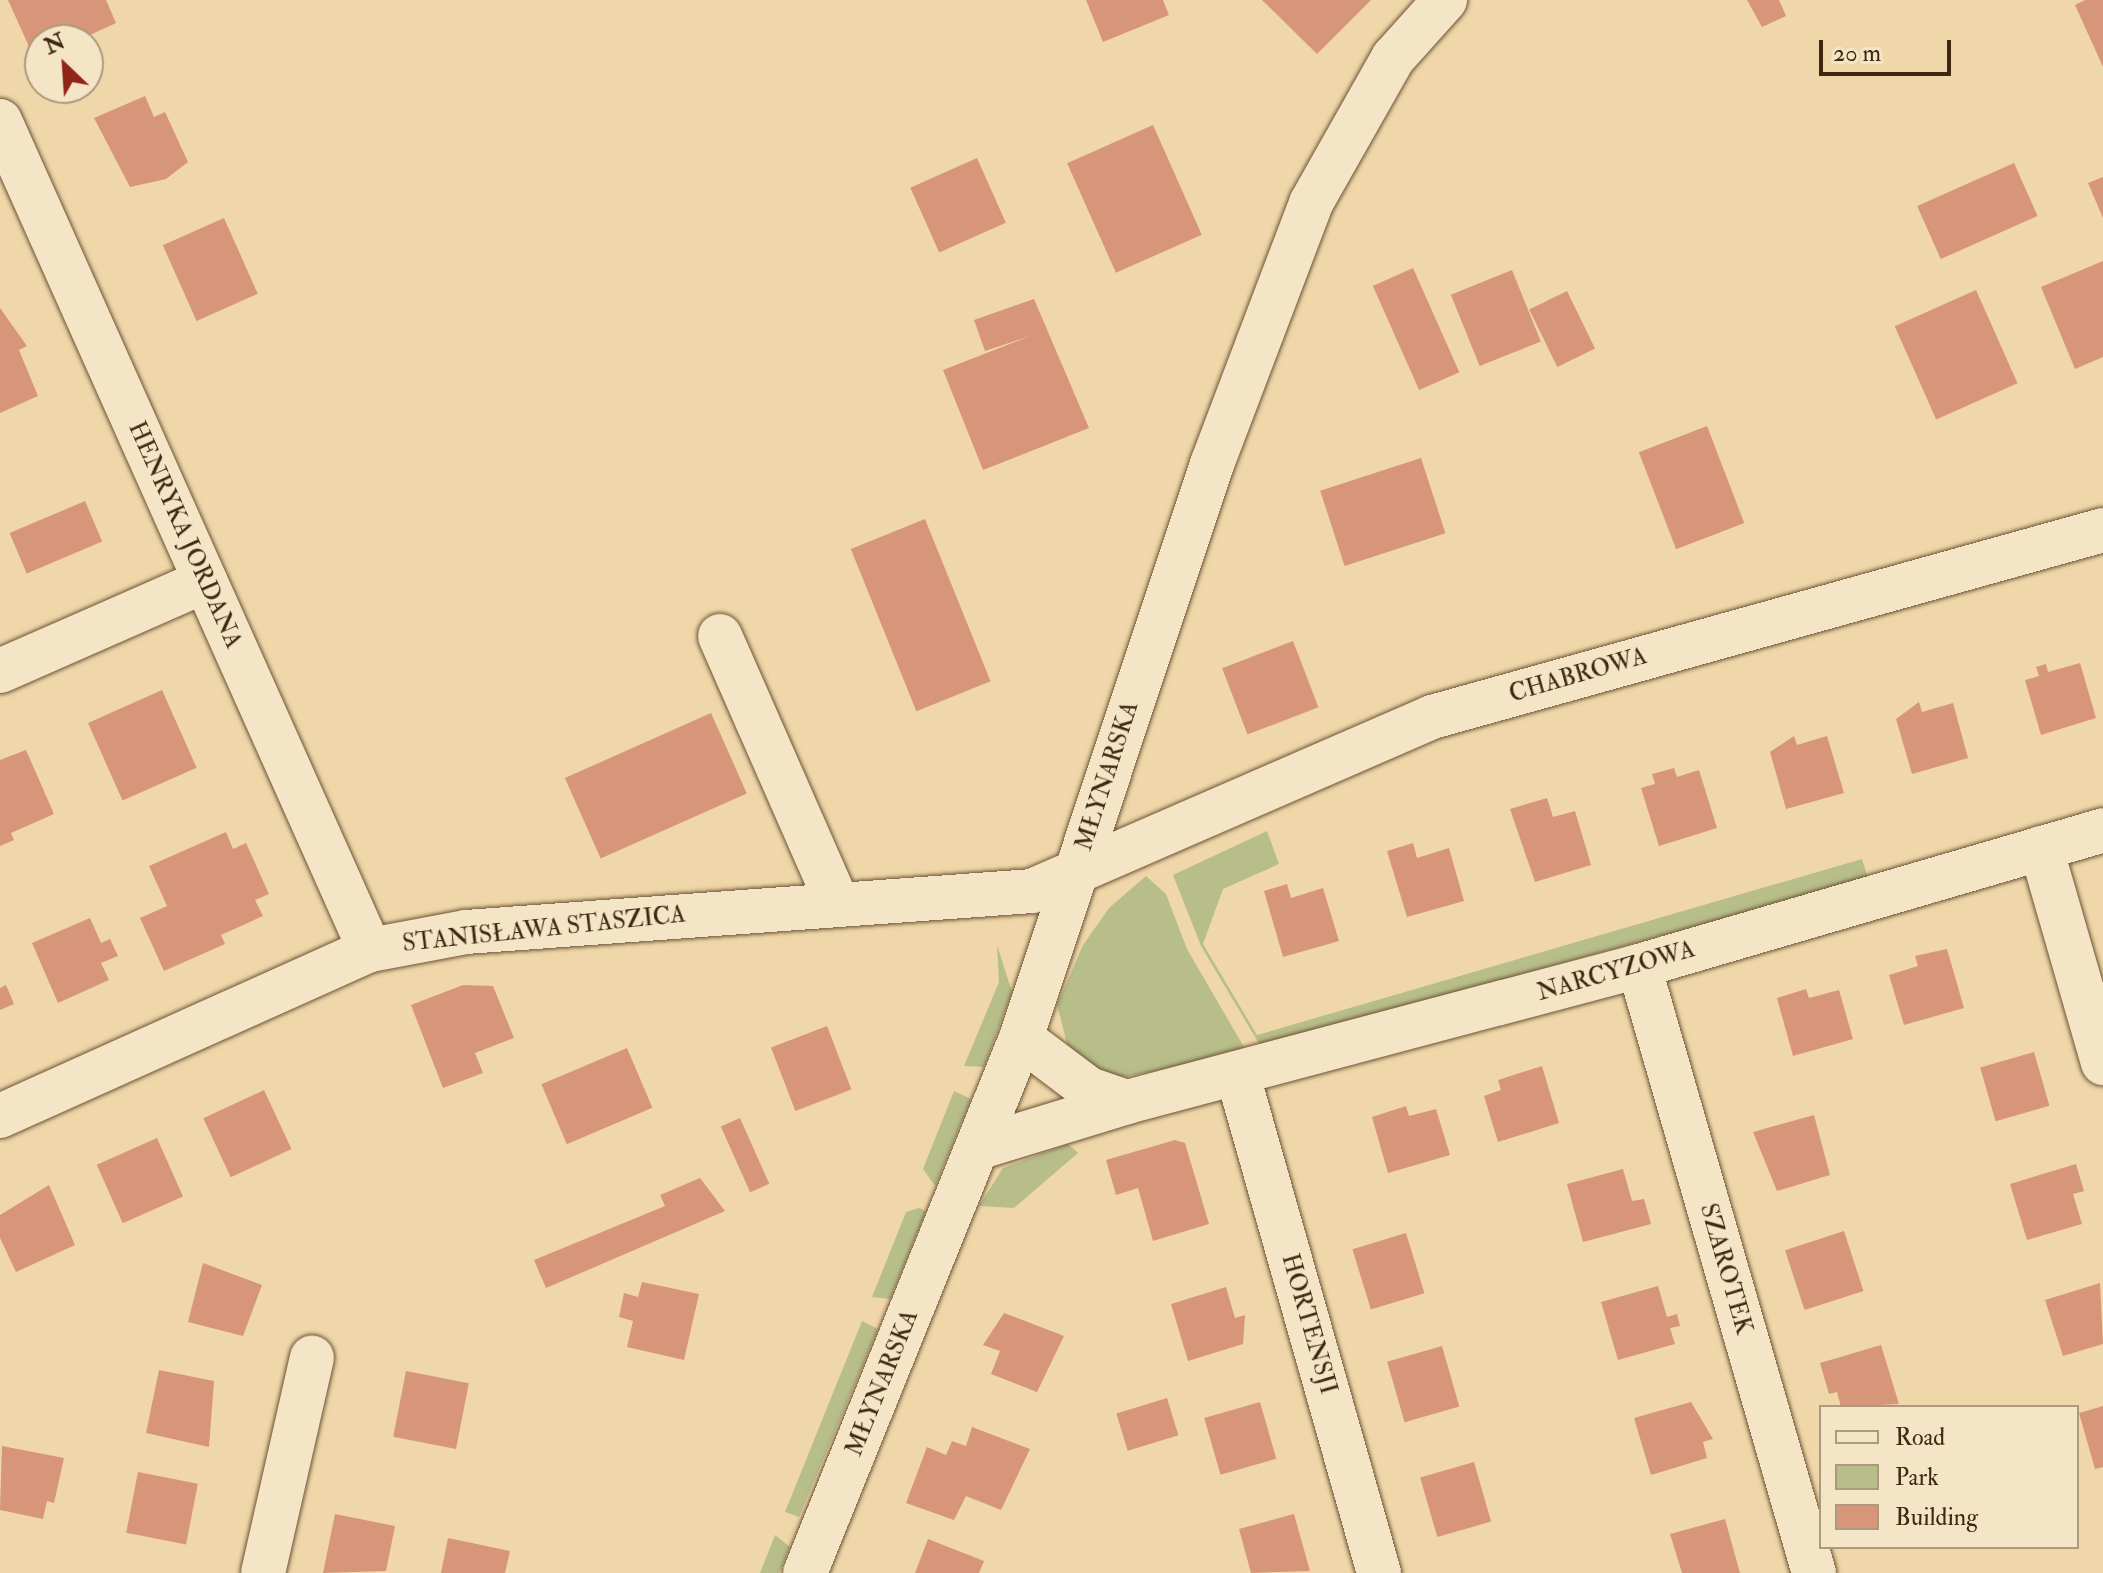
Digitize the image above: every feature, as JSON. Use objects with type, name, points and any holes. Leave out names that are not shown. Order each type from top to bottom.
[{"type":"street","name":"MŁYNARSKA","points":[[805,1573],[1021,1038],[1212,464],[1311,203],[1393,58],[1445,0]]},
{"type":"street","name":"HENRYKA JORDANA","points":[[0,121],[17,206],[205,581],[370,950]]},
{"type":"street","name":"CHABROWA","points":[[1074,877],[1432,717],[2103,530]]},
{"type":"street","points":[[0,671],[205,581]]},
{"type":"street","points":[[720,636],[837,902]]},
{"type":"street","name":"NARCYZOWA","points":[[977,1148],[1127,1102],[1238,1076],[1639,966],[2103,830]]},
{"type":"street","points":[[2041,848],[2103,1063]]},
{"type":"street","name":"STANISŁAWA STASZICA","points":[[0,1116],[370,950],[466,932],[837,902],[995,896],[1074,877]]},
{"type":"street","name":"SZAROTEK","points":[[1639,966],[1814,1573]]},
{"type":"street","points":[[1021,1038],[1089,1089],[1127,1102]]},
{"type":"street","name":"HORTENSJI","points":[[1238,1076],[1379,1573]]},
{"type":"street","points":[[263,1573],[312,1358]]},
{"type":"green space","points":[[1267,831],[1279,864],[1223,889],[1203,944],[1257,1035],[1862,859],[1868,878],[1261,1047],[1201,946],[1173,875]]},
{"type":"green space","points":[[1146,876],[1166,894],[1187,949],[1248,1054],[1111,1079],[1069,1051],[1057,1005],[1083,945],[1109,908]]},
{"type":"green space","points":[[997,945],[1012,992],[984,1067],[964,1066],[999,982]]},
{"type":"green space","points":[[954,1091],[971,1099],[935,1186],[923,1169]]},
{"type":"green space","points":[[1068,1144],[1078,1153],[1014,1208],[979,1206],[1003,1168]]},
{"type":"green space","points":[[919,1208],[926,1211],[890,1299],[872,1297],[906,1212]]},
{"type":"green space","points":[[862,1321],[878,1329],[799,1517],[785,1512]]},
{"type":"green space","points":[[775,1535],[790,1547],[779,1573],[760,1573]]},
{"type":"building","points":[[8,0],[106,0],[116,23],[104,29],[104,24],[24,24],[24,36]]},
{"type":"building","points":[[1086,0],[1163,0],[1169,15],[1103,42]]},
{"type":"building","points":[[1262,0],[1371,0],[1317,54]]},
{"type":"building","points":[[1747,0],[1779,0],[1786,16],[1762,27]]},
{"type":"building","points":[[2085,0],[2103,0],[2103,67],[2075,5]]},
{"type":"building","points":[[145,96],[154,117],[165,112],[188,162],[166,179],[130,187],[94,118]]},
{"type":"building","points":[[1153,125],[1202,235],[1116,273],[1067,163]]},
{"type":"building","points":[[977,158],[1006,223],[939,253],[910,188]]},
{"type":"building","points":[[2014,163],[2038,216],[1941,259],[1917,206]]},
{"type":"building","points":[[2103,177],[2103,218],[2088,183]]},
{"type":"building","points":[[224,218],[258,294],[197,321],[163,245]]},
{"type":"building","points":[[2103,261],[2103,357],[2075,369],[2041,287]]},
{"type":"building","points":[[1413,268],[1459,372],[1419,390],[1373,286]]},
{"type":"building","points":[[1512,270],[1541,341],[1480,366],[1451,295]]},
{"type":"building","points":[[1976,290],[2017,383],[1936,419],[1895,326]]},
{"type":"building","points":[[1567,291],[1595,349],[1557,367],[1529,309]]},
{"type":"building","points":[[1034,299],[1089,428],[983,470],[943,370],[1033,335],[985,351],[974,320]]},
{"type":"building","points":[[0,308],[27,346],[19,350],[38,396],[0,413]]},
{"type":"building","points":[[1707,426],[1744,523],[1676,549],[1639,452]]},
{"type":"building","points":[[1421,458],[1445,533],[1345,566],[1320,491]]},
{"type":"building","points":[[85,501],[102,542],[27,574],[10,533]]},
{"type":"building","points":[[925,519],[991,681],[916,711],[851,549]]},
{"type":"building","points":[[1293,641],[1318,707],[1247,735],[1222,668]]},
{"type":"building","points":[[2080,663],[2096,718],[2041,735],[2025,680],[2039,676],[2036,667],[2046,664],[2048,672]]},
{"type":"building","points":[[162,690],[197,768],[123,801],[88,723]]},
{"type":"building","points":[[1919,702],[1922,712],[1953,703],[1968,758],[1912,774],[1896,719]]},
{"type":"building","points":[[711,713],[747,793],[601,858],[565,778]]},
{"type":"building","points":[[1794,736],[1797,745],[1827,736],[1844,793],[1786,809],[1770,752]]},
{"type":"building","points":[[26,750],[54,814],[11,833],[14,840],[0,846],[0,760]]},
{"type":"building","points":[[1674,768],[1677,777],[1699,770],[1717,828],[1659,846],[1641,788],[1655,784],[1652,774]]},
{"type":"building","points":[[1547,798],[1553,817],[1575,811],[1591,865],[1535,882],[1510,809]]},
{"type":"building","points":[[226,832],[233,849],[246,843],[269,894],[255,900],[263,916],[221,935],[225,944],[164,971],[140,918],[167,906],[149,866]]},
{"type":"building","points":[[1413,843],[1417,858],[1449,848],[1464,901],[1407,917],[1387,851]]},
{"type":"building","points":[[1287,884],[1291,898],[1323,888],[1339,941],[1283,957],[1264,891]]},
{"type":"building","points":[[90,918],[101,943],[110,939],[118,956],[101,963],[109,980],[58,1003],[32,943]]},
{"type":"building","points":[[1947,949],[1964,1008],[1904,1025],[1889,975],[1918,966],[1915,956]]},
{"type":"building","points":[[6,985],[14,1004],[0,1010],[0,988]]},
{"type":"building","points":[[463,985],[493,986],[514,1038],[475,1053],[483,1073],[443,1088],[411,1005]]},
{"type":"building","points":[[1806,989],[1809,998],[1839,990],[1853,1039],[1793,1056],[1777,998]]},
{"type":"building","points":[[827,1026],[851,1089],[795,1111],[771,1048]]},
{"type":"building","points":[[627,1048],[652,1108],[567,1144],[541,1084]]},
{"type":"building","points":[[2034,1052],[2049,1106],[1996,1121],[1980,1067]]},
{"type":"building","points":[[1542,1066],[1559,1123],[1498,1142],[1484,1096],[1501,1090],[1498,1080]]},
{"type":"building","points":[[264,1090],[291,1149],[231,1177],[203,1118]]},
{"type":"building","points":[[1406,1106],[1409,1116],[1436,1109],[1450,1155],[1388,1173],[1372,1117]]},
{"type":"building","points":[[1814,1115],[1830,1175],[1777,1191],[1753,1132]]},
{"type":"building","points":[[740,1118],[769,1184],[750,1192],[721,1127]]},
{"type":"building","points":[[157,1138],[183,1196],[123,1223],[97,1165]]},
{"type":"building","points":[[1175,1140],[1185,1143],[1209,1224],[1153,1241],[1138,1188],[1116,1195],[1106,1160]]},
{"type":"building","points":[[2076,1164],[2084,1191],[2073,1194],[2082,1224],[2027,1240],[2010,1184]]},
{"type":"building","points":[[1623,1169],[1632,1201],[1644,1199],[1651,1224],[1583,1242],[1567,1184]]},
{"type":"building","points":[[700,1178],[725,1211],[546,1288],[534,1260],[665,1206],[660,1195]]},
{"type":"building","points":[[49,1185],[75,1245],[16,1272],[0,1238],[0,1215]]},
{"type":"building","points":[[1844,1231],[1863,1291],[1805,1310],[1785,1250]]},
{"type":"building","points":[[1406,1233],[1424,1293],[1371,1310],[1352,1249]]},
{"type":"building","points":[[203,1263],[262,1285],[243,1336],[188,1322]]},
{"type":"building","points":[[642,1282],[699,1294],[684,1360],[627,1347],[633,1321],[619,1317],[624,1293],[638,1297]]},
{"type":"building","points":[[2100,1283],[2103,1344],[2063,1356],[2045,1300]]},
{"type":"building","points":[[1658,1286],[1667,1317],[1677,1314],[1680,1326],[1670,1328],[1675,1344],[1618,1360],[1601,1302]]},
{"type":"building","points":[[1226,1287],[1235,1318],[1245,1315],[1243,1344],[1188,1361],[1171,1304]]},
{"type":"building","points":[[1004,1313],[1064,1336],[1037,1392],[991,1374],[1000,1351],[983,1345]]},
{"type":"building","points":[[1881,1345],[1899,1404],[1840,1405],[1837,1392],[1829,1394],[1820,1363]]},
{"type":"building","points":[[1442,1346],[1459,1407],[1405,1422],[1387,1362]]},
{"type":"building","points":[[159,1370],[214,1381],[209,1447],[146,1433]]},
{"type":"building","points":[[406,1371],[469,1383],[456,1449],[393,1437]]},
{"type":"building","points":[[1167,1398],[1178,1435],[1128,1451],[1116,1413]]},
{"type":"building","points":[[1260,1402],[1276,1459],[1221,1475],[1204,1418]]},
{"type":"building","points":[[1691,1402],[1713,1439],[1703,1442],[1707,1458],[1651,1475],[1634,1418]]},
{"type":"building","points":[[2103,1406],[2103,1467],[2095,1469],[2079,1413]]},
{"type":"building","points":[[972,1427],[1030,1449],[1001,1510],[966,1496],[954,1520],[906,1503],[927,1447],[946,1455],[952,1441],[966,1446]]},
{"type":"building","points":[[2,1446],[64,1458],[54,1503],[47,1501],[43,1519],[0,1510]]},
{"type":"building","points":[[1474,1462],[1491,1522],[1437,1537],[1420,1477]]},
{"type":"building","points":[[138,1472],[198,1484],[186,1545],[126,1533]]},
{"type":"building","points":[[335,1514],[395,1526],[386,1571],[323,1573]]},
{"type":"building","points":[[1294,1514],[1310,1571],[1251,1573],[1239,1529]]},
{"type":"building","points":[[1725,1519],[1740,1573],[1682,1573],[1670,1534]]},
{"type":"building","points":[[448,1538],[510,1551],[505,1573],[441,1573]]},
{"type":"building","points":[[928,1539],[984,1561],[979,1573],[915,1573]]}]
